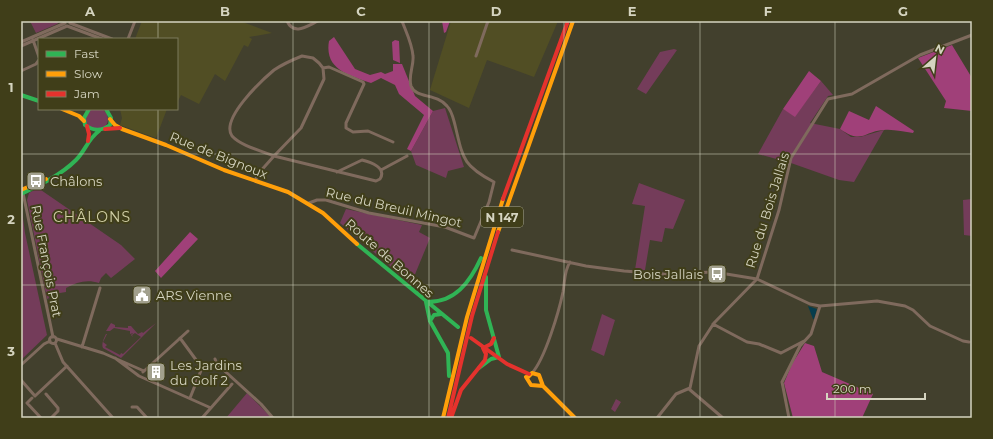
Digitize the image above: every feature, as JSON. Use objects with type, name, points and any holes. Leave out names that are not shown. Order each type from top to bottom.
[{"type":"main road","name":"N 147","points":[[443,418],[464,326],[522,144],[568,21]]},
{"type":"main road","name":"N 147","points":[[448,418],[469,327],[490,248],[573,21]]},
{"type":"main road","points":[[21,95],[38,101]]},
{"type":"main road","points":[[64,110],[79,116],[93,131],[99,131]]},
{"type":"main road","points":[[66,110],[78,113],[88,110]]},
{"type":"main road","points":[[85,149],[89,136],[85,115],[88,110]]},
{"type":"main road","points":[[104,130],[108,126],[110,119],[107,110]]},
{"type":"main road","name":"Rue de Bignoux","points":[[110,119],[115,125],[122,129],[255,181],[288,192],[309,202]]},
{"type":"main road","name":"Rue de Bignoux","points":[[99,131],[122,129]]},
{"type":"main road","points":[[22,191],[61,172],[74,162],[99,131]]},
{"type":"main road","name":"Route de Bonnes","points":[[309,202],[374,259],[458,328]]},
{"type":"main road","points":[[446,404],[444,400],[450,370],[449,360],[445,346],[430,321],[426,302],[441,301],[457,293],[470,281],[484,251],[490,248]]},
{"type":"main road","points":[[490,248],[486,276],[485,299],[488,321],[494,338],[498,357]]},
{"type":"main road","points":[[430,321],[434,315],[440,313],[441,301]]},
{"type":"main road","points":[[471,338],[483,348],[524,373],[531,385],[543,386]]},
{"type":"main road","points":[[483,348],[491,344],[494,338]]},
{"type":"main road","points":[[451,418],[461,390],[479,368],[486,356],[483,348]]},
{"type":"main road","points":[[479,368],[491,359],[498,357]]},
{"type":"main road","points":[[524,373],[533,373],[540,379],[543,386],[575,418]]},
{"type":"main road","points":[[527,378],[533,373]]},
{"type":"main road","points":[[536,385],[540,379]]},
{"type":"street","points":[[129,38],[136,21]]},
{"type":"street","points":[[287,21],[290,28],[300,29],[318,21]]},
{"type":"street","name":"Rue du Breuil Mingot","points":[[309,202],[326,200],[369,213],[444,227],[474,238],[494,182],[468,165],[460,148],[452,115],[445,103],[436,97],[417,93],[412,88],[410,77],[413,56],[409,38],[402,21]]},
{"type":"street","points":[[476,56],[488,21]]},
{"type":"street","points":[[67,23],[100,38]]},
{"type":"street","points":[[21,46],[67,23],[109,38]]},
{"type":"street","name":"Rue du Bois Jallais","points":[[757,278],[779,210],[791,158],[828,99],[852,94],[920,55],[972,35]]},
{"type":"street","points":[[21,42],[34,39]]},
{"type":"street","points":[[34,39],[38,53]]},
{"type":"street","points":[[255,181],[258,174],[274,156],[305,121],[324,79],[323,68],[313,58],[302,56],[291,60],[266,76],[234,114],[229,128],[233,136],[243,143],[274,156],[376,181],[381,177],[381,170]]},
{"type":"street","points":[[21,70],[36,64],[38,61]]},
{"type":"street","points":[[323,68],[329,67],[363,82],[364,84],[346,123],[346,128],[353,132],[368,131],[393,142]]},
{"type":"street","points":[[381,170],[407,156]]},
{"type":"street","points":[[337,172],[361,160],[381,170]]},
{"type":"street","name":"Rue François Prat","points":[[22,191],[53,337]]},
{"type":"street","points":[[512,250],[624,271],[664,274],[714,272],[757,278],[810,304],[820,306],[877,301],[905,306],[913,310],[930,326],[963,341],[969,342],[972,347]]},
{"type":"street","points":[[533,373],[560,304],[565,271],[570,262]]},
{"type":"street","points":[[657,418],[676,394],[689,389],[692,386],[698,348],[713,324],[757,278]]},
{"type":"street","points":[[82,347],[100,288]]},
{"type":"street","points":[[790,418],[782,382],[791,363],[805,340],[811,334],[820,306]]},
{"type":"street","points":[[713,324],[747,342],[759,344],[781,353],[805,340]]},
{"type":"street","points":[[139,376],[188,331]]},
{"type":"street","points":[[50,342],[53,337],[56,341],[61,359],[66,366],[113,418]]},
{"type":"street","points":[[180,338],[201,366],[202,370],[190,398]]},
{"type":"street","points":[[969,342],[972,338]]},
{"type":"street","points":[[21,365],[44,344],[50,342],[52,344],[56,341],[82,347],[115,358],[144,372]]},
{"type":"street","points":[[115,358],[139,376],[211,408]]},
{"type":"street","points":[[215,359],[217,364],[261,404],[273,418]]},
{"type":"street","points":[[41,418],[27,403],[66,366]]},
{"type":"street","points":[[21,380],[33,397]]},
{"type":"street","points":[[202,418],[232,384]]},
{"type":"street","points":[[42,389],[58,408],[58,411],[51,418]]},
{"type":"street","points":[[689,389],[723,418]]},
{"type":"street","points":[[132,407],[137,407],[147,418]]},
{"type":"shaded area","points":[[30,21],[60,21],[57,24],[36,33]]},
{"type":"shaded area","points":[[142,21],[240,21],[272,33],[249,37],[252,39],[248,47],[244,45],[225,81],[215,74],[199,104],[181,95],[178,101],[178,38],[135,38]]},
{"type":"shaded area","points":[[442,21],[450,21],[446,32],[444,33]]},
{"type":"shaded area","points":[[451,21],[558,21],[534,77],[487,60],[469,108],[430,90]]},
{"type":"shaded area","points":[[334,37],[355,69],[370,75],[381,72],[385,74],[393,71],[393,64],[402,64],[415,96],[433,111],[411,151],[407,149],[424,115],[399,94],[395,85],[381,78],[371,83],[340,70],[330,59],[329,41]]},
{"type":"shaded area","points":[[395,40],[399,41],[400,63],[393,60],[392,42]]},
{"type":"shaded area","points":[[952,45],[972,78],[972,111],[944,108],[946,101],[918,58]]},
{"type":"shaded area","points":[[674,49],[677,50],[646,94],[637,89],[660,52]]},
{"type":"shaded area","points":[[809,71],[821,81],[795,117],[783,109]]},
{"type":"shaded area","points":[[821,81],[833,95],[828,96],[810,123],[840,129],[851,137],[860,137],[884,130],[854,182],[839,180],[791,163],[758,154],[783,109],[795,116]]},
{"type":"shaded area","points":[[876,106],[914,131],[913,133],[884,130],[858,137],[848,134],[840,129],[849,111],[869,120]]},
{"type":"shaded area","points":[[445,108],[464,167],[448,171],[446,178],[416,165],[411,151],[433,111]]},
{"type":"shaded area","points":[[103,110],[108,119],[105,127],[97,130],[89,127],[86,119],[89,111]]},
{"type":"shaded area","points":[[120,110],[167,110],[156,138],[120,125],[122,118]]},
{"type":"shaded area","points":[[639,183],[685,200],[673,229],[665,228],[662,242],[650,240],[645,270],[635,270],[645,206],[632,204]]},
{"type":"shaded area","points":[[38,188],[121,245],[135,259],[111,278],[106,273],[101,278],[99,283],[86,281],[74,284],[66,288],[66,292],[48,295],[49,298],[47,299],[27,200],[29,193]]},
{"type":"shaded area","points":[[972,199],[972,236],[964,235],[963,200]]},
{"type":"shaded area","points":[[21,204],[25,233],[47,335],[21,360]]},
{"type":"shaded area","points":[[346,209],[422,225],[419,232],[430,238],[411,284],[340,223]]},
{"type":"shaded area","points":[[190,232],[198,239],[161,278],[155,271]]},
{"type":"shaded area","points":[[602,314],[615,320],[604,356],[591,350]]},
{"type":"shaded area","points":[[111,323],[115,325],[115,327],[128,328],[128,326],[131,326],[138,334],[143,333],[156,323],[121,358],[103,348],[102,345],[103,341],[107,334],[103,342],[107,345],[105,347],[120,355],[141,337],[135,333],[132,335],[133,337],[131,335],[133,333],[130,334],[130,331],[114,328],[110,331],[106,331]]},
{"type":"shaded area","points":[[805,343],[814,346],[822,372],[873,394],[862,418],[793,418],[784,383],[792,364]]},
{"type":"shaded area","points":[[247,393],[272,418],[226,418]]},
{"type":"shaded area","points":[[616,399],[621,402],[615,412],[611,409]]},
{"type":"water","points":[[808,306],[817,309],[814,319],[813,319]]},
{"type":"traffic: fast","points":[[21,95],[38,101]]},
{"type":"traffic: fast","points":[[88,110],[84,118],[85,125],[98,130],[110,125],[111,118],[107,110]]},
{"type":"traffic: fast","points":[[21,194],[64,170],[79,156],[95,134],[99,131]]},
{"type":"traffic: fast","points":[[357,244],[458,327]]},
{"type":"traffic: fast","points":[[449,376],[448,353],[430,321],[426,302],[445,299],[453,295],[466,283],[477,267],[481,258]]},
{"type":"traffic: fast","points":[[479,368],[491,359],[499,357],[486,310],[486,277]]},
{"type":"traffic: fast","points":[[430,321],[434,315],[441,314]]},
{"type":"traffic: slow","points":[[498,232],[573,21]]},
{"type":"traffic: slow","points":[[64,110],[79,116],[84,121]]},
{"type":"traffic: slow","points":[[110,119],[115,125],[122,129],[166,145],[224,170],[288,192],[323,213],[357,244]]},
{"type":"traffic: slow","points":[[21,190],[46,179]]},
{"type":"traffic: slow","points":[[443,418],[467,317],[503,199]]},
{"type":"traffic: slow","points":[[527,378],[532,373],[539,375],[543,386],[575,418]]},
{"type":"traffic: slow","points":[[526,377],[531,385],[543,386]]},
{"type":"traffic: jam","points":[[503,199],[568,21]]},
{"type":"traffic: jam","points":[[87,126],[89,134],[88,141]]},
{"type":"traffic: jam","points":[[105,129],[120,128]]},
{"type":"traffic: jam","points":[[448,418],[472,316],[498,232]]},
{"type":"traffic: jam","points":[[471,338],[507,364],[529,374]]},
{"type":"traffic: jam","points":[[451,418],[461,390],[485,360],[486,354],[483,348],[491,344],[494,338]]},
{"type":"place","name":"Châlons","points":[[36,181]]},
{"type":"place","name":"Bois Jallais","points":[[717,274]]},
{"type":"place","name":"ARS Vienne","points":[[142,295]]},
{"type":"place","name":"Les Jardins du Golf 2","points":[[156,372]]},
{"type":"district","name":"CHÂLONS","points":[[92,217]]}]
